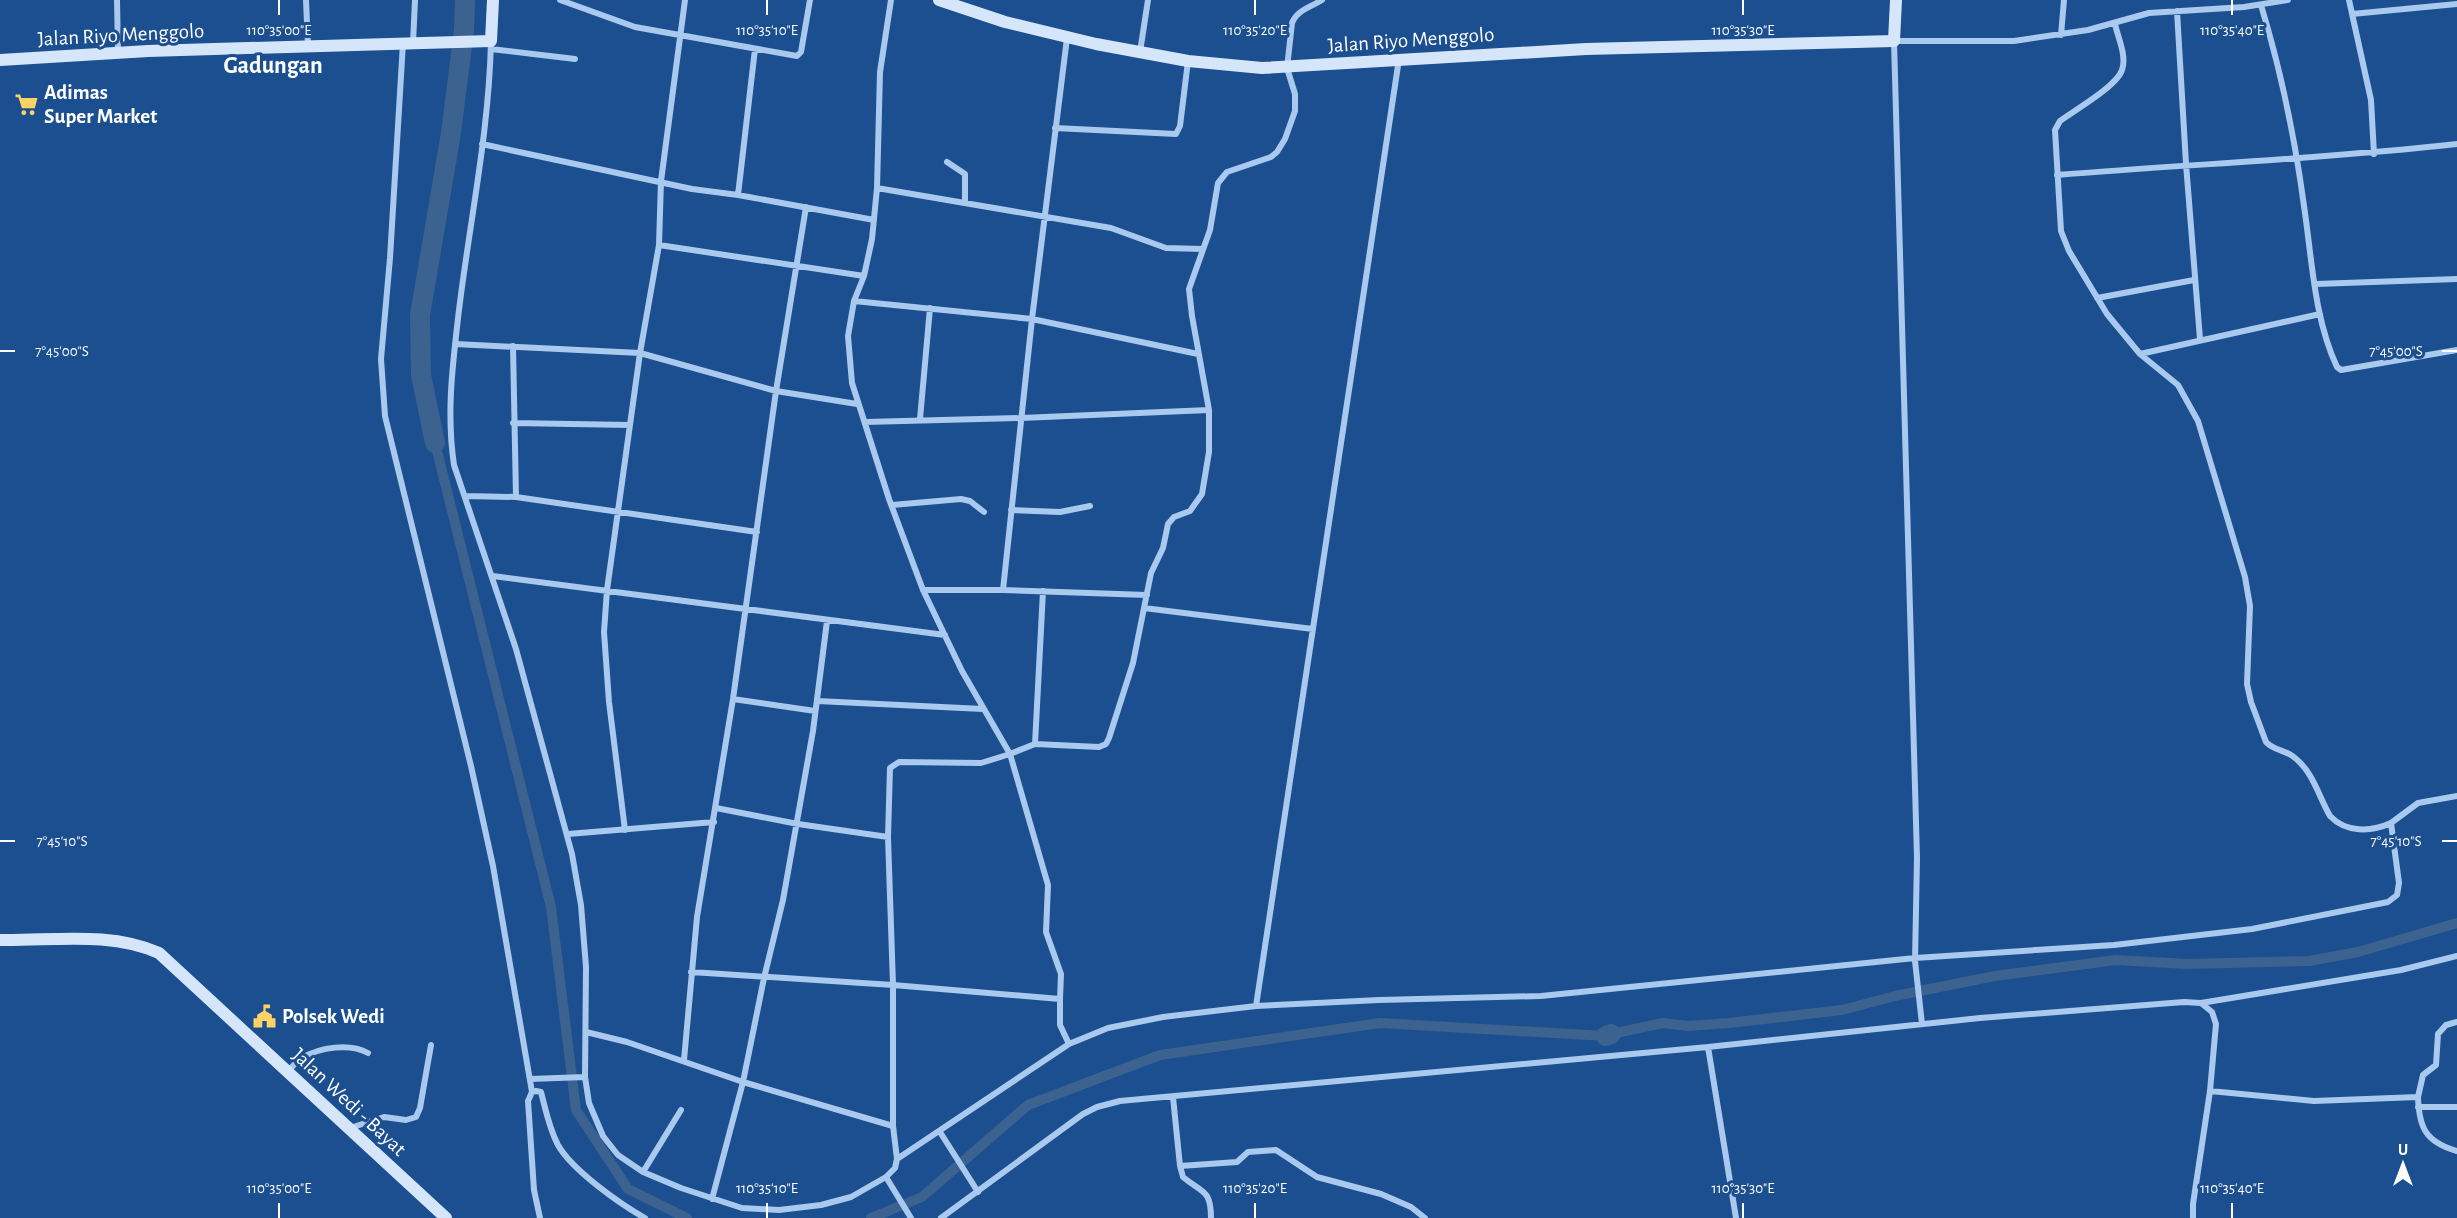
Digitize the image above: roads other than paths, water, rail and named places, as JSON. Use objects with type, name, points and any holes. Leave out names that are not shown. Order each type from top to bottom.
[{"type":"street","points":[[117,0],[118,53]]},
{"type":"street","points":[[306,0],[308,46]]},
{"type":"street","points":[[414,0],[408,43],[382,346],[385,416],[476,788],[501,908],[532,1092],[528,1101],[529,1130],[534,1190],[540,1218]]},
{"type":"street","points":[[492,0],[488,106],[449,393],[449,433],[454,465],[516,649],[568,834],[581,905],[586,967],[584,1077],[591,1111],[603,1136],[618,1155],[643,1172],[712,1199],[757,1210],[821,1205],[850,1197],[886,1177],[895,1168],[897,1159],[893,1126],[893,985],[888,837],[892,764],[902,761],[981,764],[1035,744],[1100,747],[1106,744],[1133,663],[1151,573],[1163,548],[1171,520],[1190,511],[1202,494],[1209,452],[1209,410],[1189,289],[1210,230],[1218,183],[1227,172],[1271,157],[1285,139],[1296,103],[1287,68],[1289,36],[1294,16],[1322,0]]},
{"type":"street","points":[[560,0],[627,25],[800,55],[810,0]]},
{"type":"street","points":[[625,830],[604,649],[607,590],[640,352],[659,245],[661,181],[685,0]]},
{"type":"street","points":[[891,0],[880,72],[874,220],[864,276],[854,301],[847,344],[857,404],[866,422],[891,505],[924,590],[983,709],[1010,754],[1048,885],[1046,932],[1061,974],[1060,1025],[1069,1044]]},
{"type":"street","name":"Jalan Riyo Menggolo","points":[[939,0],[1005,22],[1067,37],[1188,60],[1255,68],[1287,68],[1400,58],[1586,49],[1894,42]]},
{"type":"street","points":[[1140,51],[1148,0]]},
{"type":"street","points":[[1896,0],[1894,42],[1917,858],[1915,960],[1922,1023]]},
{"type":"street","points":[[2061,35],[2064,0]]},
{"type":"street","points":[[1894,42],[2014,41],[2061,35],[2115,24],[2138,15],[2261,5],[2288,0]]},
{"type":"street","points":[[2349,0],[2371,100],[2374,154]]},
{"type":"street","points":[[2352,14],[2457,4]]},
{"type":"street","points":[[2261,5],[2272,40],[2297,157],[2320,314],[2335,363],[2340,370],[2457,350]]},
{"type":"street","points":[[2177,11],[2194,280],[2200,339]]},
{"type":"street","points":[[2115,24],[2123,55],[2121,72],[2112,83],[2058,123],[2054,133],[2064,240],[2107,314],[2140,354],[2178,386],[2188,399],[2201,431],[2245,577],[2250,606],[2247,684],[2251,702],[2266,742],[2270,747],[2291,754],[2302,765],[2327,811],[2335,821],[2352,828],[2378,828],[2391,823],[2418,803],[2457,796]]},
{"type":"street","points":[[1003,590],[1032,319],[1067,37]]},
{"type":"street","name":"Jalan Riyo Menggolo","points":[[0,60],[308,46],[443,42],[489,44]]},
{"type":"street","points":[[489,44],[576,59]]},
{"type":"street","points":[[738,195],[755,49]]},
{"type":"street","points":[[1256,1006],[1400,58]]},
{"type":"street","points":[[1055,128],[1176,134],[1180,126],[1188,60]]},
{"type":"street","points":[[482,144],[692,189],[738,195],[874,220]]},
{"type":"street","points":[[2057,175],[2186,164],[2374,154],[2457,144]]},
{"type":"street","points":[[947,162],[965,174],[965,203]]},
{"type":"street","points":[[877,188],[1045,215],[1124,231],[1166,248],[1202,249]]},
{"type":"street","points":[[684,1060],[697,917],[734,699],[776,391],[806,207]]},
{"type":"street","points":[[659,245],[864,276]]},
{"type":"street","points":[[2316,284],[2457,279]]},
{"type":"street","points":[[2097,298],[2194,280]]},
{"type":"street","points":[[854,301],[1032,319],[1198,354]]},
{"type":"street","points":[[920,419],[930,308]]},
{"type":"street","points":[[2140,354],[2320,314]]},
{"type":"street","points":[[455,344],[640,352],[776,391],[857,404]]},
{"type":"street","points":[[513,346],[516,497]]},
{"type":"street","points":[[866,422],[1209,410]]},
{"type":"street","points":[[513,423],[630,425]]},
{"type":"street","points":[[465,496],[516,497],[757,532]]},
{"type":"street","points":[[891,505],[961,499],[970,501],[984,512]]},
{"type":"street","points":[[1011,510],[1060,512],[1090,506]]},
{"type":"street","points":[[492,576],[945,635]]},
{"type":"street","points":[[924,590],[1147,595]]},
{"type":"street","points":[[1035,744],[1043,591]]},
{"type":"street","points":[[1144,608],[1313,629]]},
{"type":"street","points":[[712,1199],[743,1082],[798,824],[827,621]]},
{"type":"street","points":[[734,699],[815,711]]},
{"type":"street","points":[[817,700],[983,709]]},
{"type":"street","points":[[716,808],[798,824],[888,837]]},
{"type":"street","points":[[568,834],[714,822]]},
{"type":"street","points":[[897,1159],[941,1134],[1069,1044],[1108,1028],[1256,1006],[1541,996],[1915,960],[2114,945],[2252,929],[2388,902],[2397,895],[2399,883],[2391,823]]},
{"type":"street","name":"Jalan Wedi - Bayat","points":[[0,940],[119,941],[159,953],[446,1218]]},
{"type":"street","points":[[941,1218],[1083,1114],[1097,1107],[1120,1101],[1708,1047],[1922,1023],[2184,1002],[2201,1003],[2401,970],[2457,956]]},
{"type":"street","points":[[691,972],[1060,999]]},
{"type":"street","points":[[2193,1218],[2193,1204],[2210,1091],[2216,1024],[2214,1016],[2201,1003]]},
{"type":"street","points":[[2457,1022],[2446,1025],[2438,1034],[2436,1065],[2423,1075],[2418,1096],[2421,1126],[2424,1131],[2447,1149],[2457,1151]]},
{"type":"street","points":[[586,1032],[684,1060],[743,1082],[893,1126]]},
{"type":"street","points":[[349,1129],[384,1117],[406,1120],[416,1117],[420,1108],[431,1045]]},
{"type":"street","points":[[287,1072],[301,1058],[323,1050],[341,1047],[361,1049],[368,1053]]},
{"type":"street","points":[[1708,1047],[1736,1218]]},
{"type":"street","points":[[530,1079],[584,1077]]},
{"type":"street","points":[[2210,1091],[2314,1101],[2418,1096]]},
{"type":"street","points":[[532,1092],[540,1092],[546,1118],[563,1152],[592,1181],[645,1218]]},
{"type":"street","points":[[1173,1097],[1183,1177],[1202,1188],[1209,1196],[1211,1218]]},
{"type":"street","points":[[2418,1107],[2457,1107]]},
{"type":"street","points":[[643,1172],[681,1110]]},
{"type":"street","points":[[941,1134],[977,1190]]},
{"type":"street","points":[[1180,1166],[1237,1162],[1248,1152],[1276,1150],[1317,1177],[1381,1194],[1411,1207],[1425,1218]]},
{"type":"street","points":[[886,1177],[911,1218]]},
{"type":"waterway","points":[[435,443],[421,375],[420,315],[451,133],[464,30],[465,0]]},
{"type":"waterway","points":[[435,443],[551,907],[576,1110],[628,1189],[687,1218]]},
{"type":"waterway","points":[[1611,1034],[1663,1023],[1688,1026],[1842,1010],[1895,996],[1995,976],[2116,960],[2187,964],[2309,961],[2358,952],[2457,923]]},
{"type":"waterway","points":[[871,1218],[922,1197],[1028,1105],[1160,1055],[1380,1023],[1606,1036]]},
{"type":"waterway","points":[[1606,1036],[1611,1034]]},
{"type":"place","name":"Adimas Super Market","points":[[26,104]]},
{"type":"place","name":"Polsek Wedi","points":[[264,1016]]},
{"type":"district","name":"Gadungan","points":[[273,66]]}]
